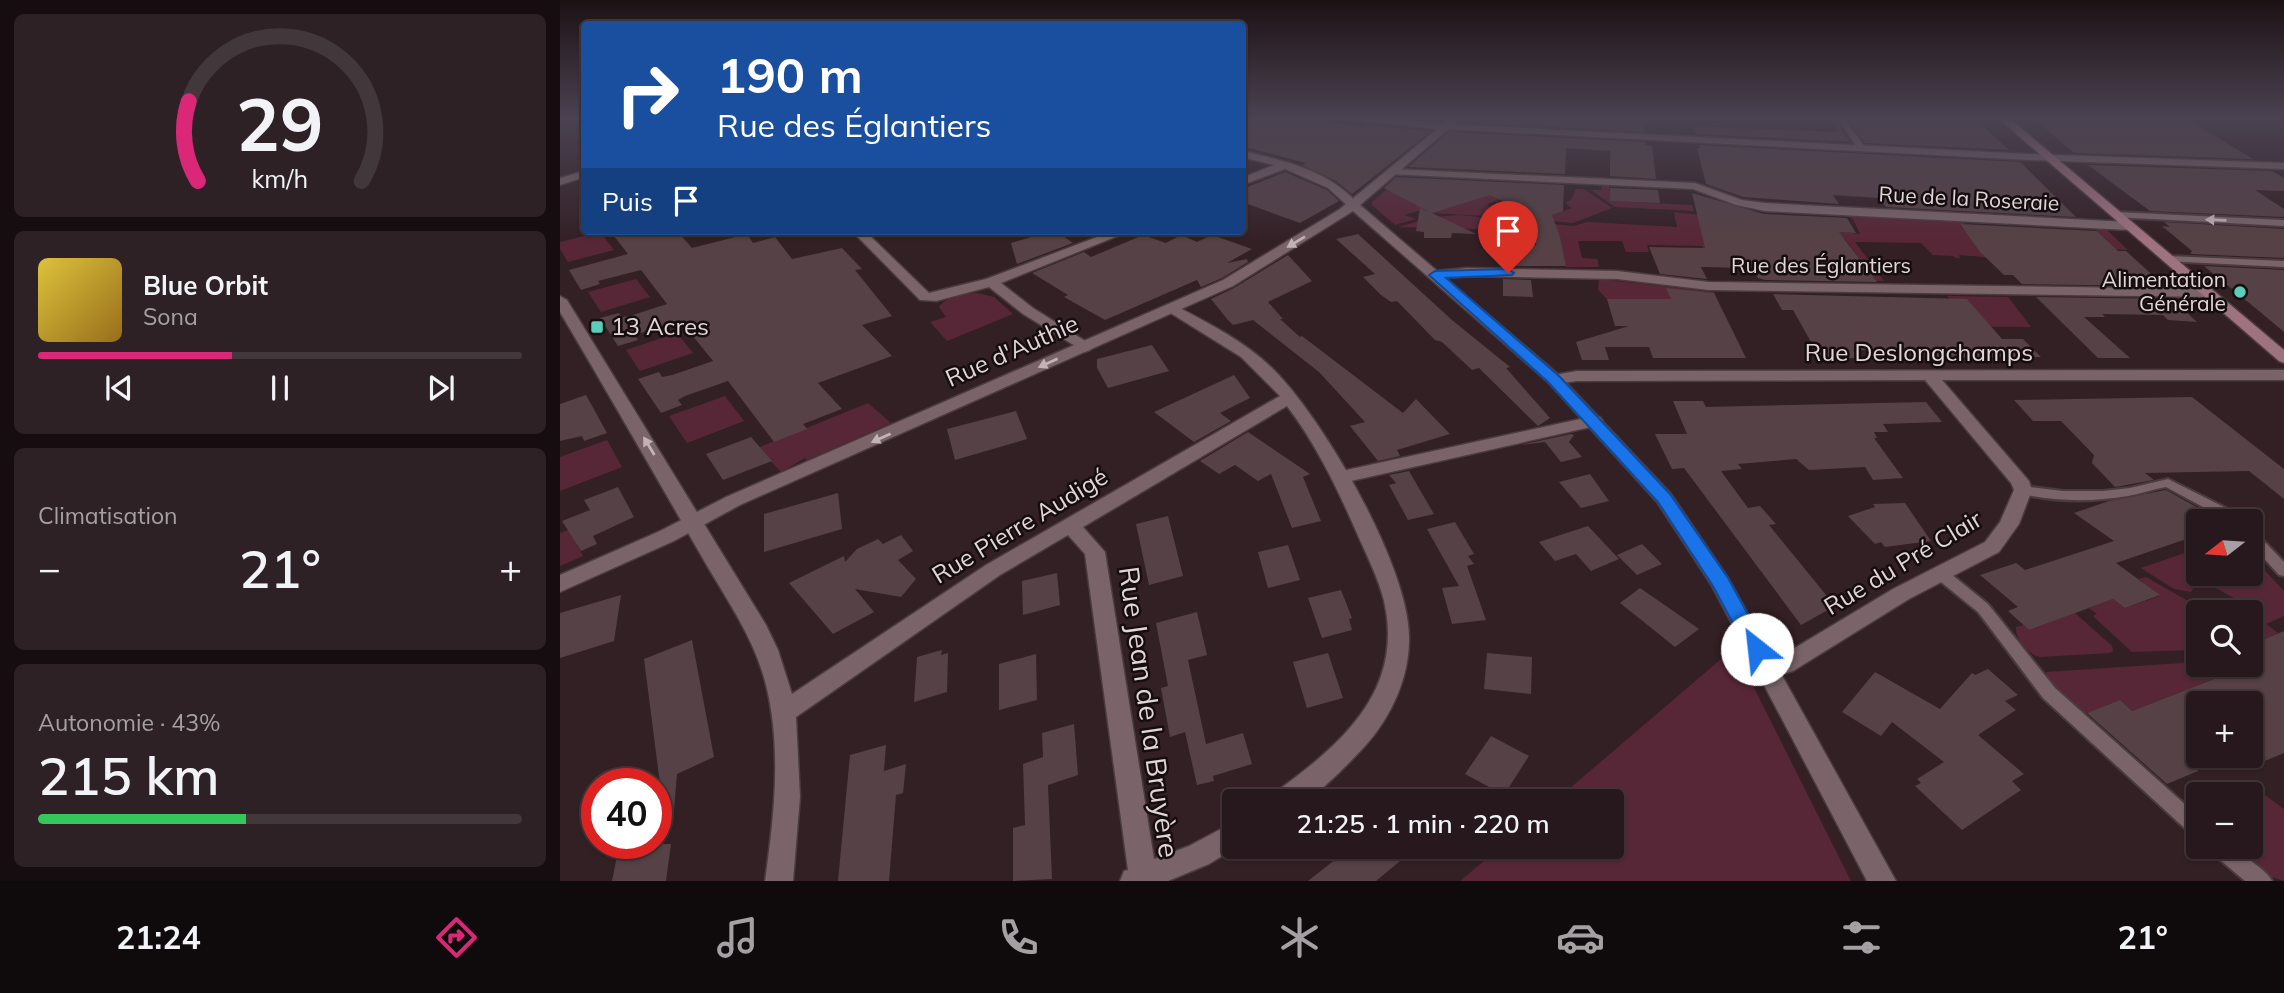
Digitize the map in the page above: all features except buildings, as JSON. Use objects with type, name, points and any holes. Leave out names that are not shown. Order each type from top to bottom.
[{"type":"main road","points":[[2050,159],[2284,358]]},
{"type":"street","points":[[1263,159],[1322,181],[1353,205],[1554,379],[1664,498],[1721,583],[1882,881]]},
{"type":"street","name":"Rue d'Authie","points":[[560,584],[692,523],[733,501],[1228,283],[1353,205],[1407,159]]},
{"type":"street","points":[[2082,159],[2284,166]]},
{"type":"street","points":[[1246,180],[1284,165]]},
{"type":"street","name":"Rue de la Roseraie","points":[[1392,172],[1695,186],[1740,203],[1765,207],[2129,226]]},
{"type":"street","points":[[560,179],[581,173]]},
{"type":"street","points":[[862,235],[925,297],[936,297],[991,282],[1114,235]]},
{"type":"street","name":"Rue des Églantiers","points":[[1435,275],[1467,272],[1617,275],[1709,286],[2208,293]]},
{"type":"street","points":[[991,282],[1028,311],[1085,347]]},
{"type":"street","points":[[560,300],[684,505],[770,657],[786,711],[788,783],[779,881]]},
{"type":"street","points":[[1171,309],[1250,357],[1289,398],[1342,477],[1390,585],[1398,632],[1397,658],[1391,683],[1362,732],[1333,763],[1299,789]]},
{"type":"street","name":"Rue Deslongchamps","points":[[1554,379],[1577,376],[2284,375]]},
{"type":"street","points":[[1930,376],[2013,472],[2023,490]]},
{"type":"street","name":"Rue Pierre Audigé","points":[[786,711],[993,570],[1289,398]]},
{"type":"street","points":[[1342,477],[1594,421]]},
{"type":"street","name":"Rue du Pré Clair","points":[[1768,670],[1785,665],[1901,594],[1992,547],[2000,539],[2023,490]]},
{"type":"street","name":"Rue Jean de la Bruyère","points":[[1069,524],[1095,552],[1139,879]]},
{"type":"street","points":[[1139,879],[1199,855],[1222,841]]},
{"type":"lane","points":[[2117,215],[2284,223]]},
{"type":"lane","points":[[2168,259],[2284,264]]},
{"type":"lane","points":[[2023,490],[2047,495],[2091,495],[2127,492],[2156,483],[2168,483],[2218,509]]},
{"type":"lane","points":[[2263,548],[2284,571]]},
{"type":"lane","points":[[1941,574],[1983,608],[2049,694],[2186,817]]},
{"type":"lane","points":[[2233,859],[2262,881]]},
{"type":"shaded area","points":[[1396,181],[1424,209],[1404,215],[1416,219],[1395,225],[1372,205],[1372,202]]},
{"type":"shaded area","points":[[1602,186],[1609,186],[1611,201],[1692,205],[1694,211],[1615,207],[1591,190],[1602,190]]},
{"type":"shaded area","points":[[1576,189],[1584,189],[1612,208],[1573,223],[1509,217],[1493,206],[1516,196],[1540,219],[1572,208],[1565,203],[1571,200]]},
{"type":"shaded area","points":[[1466,195],[1513,195],[1488,204],[1490,210],[1501,217],[1432,213]]},
{"type":"shaded area","points":[[1674,212],[1860,234],[1853,219],[1845,215],[1963,221],[1965,224],[1960,225],[1968,235],[2108,241],[2094,228],[2107,230],[2128,250],[2079,248],[1997,258],[1959,255],[1960,258],[1956,258],[1933,255],[1921,243],[1855,242],[1884,281],[1876,281],[1845,239],[1716,236],[1709,259],[1702,246],[1647,245],[1649,252],[1626,252],[1622,241],[1578,241],[1582,258],[1597,259],[1599,267],[1566,267],[1559,234],[1529,234],[1530,243],[1523,243],[1523,265],[1518,230],[1398,227],[1434,217],[1459,215],[1574,226],[1587,222],[1677,227]]},
{"type":"shaded area","points":[[588,235],[602,235],[614,250],[568,262],[560,249],[560,242]]},
{"type":"shaded area","points":[[636,279],[650,297],[601,312],[588,292]]},
{"type":"shaded area","points":[[1599,279],[1714,292],[1717,300],[1607,299],[1598,290]]},
{"type":"shaded area","points":[[977,293],[994,297],[1013,314],[947,341],[930,322],[946,317],[939,307],[951,298]]},
{"type":"shaded area","points":[[1947,296],[2008,297],[2031,327],[1810,325],[1950,299]]},
{"type":"shaded area","points":[[677,333],[693,353],[640,371],[626,350]]},
{"type":"shaded area","points":[[725,396],[744,421],[687,443],[669,416]]},
{"type":"shaded area","points":[[868,403],[891,423],[807,460],[805,458],[781,472],[758,448]]},
{"type":"shaded area","points":[[607,440],[622,467],[560,491],[560,457]]},
{"type":"shaded area","points":[[569,530],[583,556],[560,566],[560,533]]},
{"type":"shaded area","points":[[2186,553],[2186,586],[2204,586],[2194,587],[2191,592],[2174,589],[2141,568]]},
{"type":"shaded area","points":[[2263,569],[2284,591],[2284,616],[2266,624],[2278,633],[2263,640],[2263,600],[2235,600],[2216,588],[2263,586]]},
{"type":"shaded area","points":[[2146,577],[2186,600],[2186,650],[2132,652],[2093,616],[2097,614],[2089,608],[2113,599],[2125,608],[2160,596],[2139,579]]},
{"type":"shaded area","points":[[2075,613],[2112,646],[2113,651],[2040,657],[2027,649],[2016,632],[2016,627],[2023,625],[2029,630]]},
{"type":"shaded area","points":[[1734,648],[1851,881],[1460,881],[1487,859],[1624,859],[1624,789],[1569,789]]},
{"type":"shaded area","points":[[2186,663],[2186,677],[2219,677],[2132,711],[2120,700],[2085,714],[2057,689],[2046,672]]},
{"type":"shaded area","points":[[2263,794],[2284,809],[2284,881],[2272,877],[2249,859],[2263,859]]},
{"type":"place","name":"Alimentation Générale","points":[[2240,292]]},
{"type":"place","name":"13 Acres","points":[[597,327]]},
{"type":"route","points":[[1508,273],[1467,272],[1435,275],[1554,379],[1664,498],[1721,583],[1757,649]]}]
